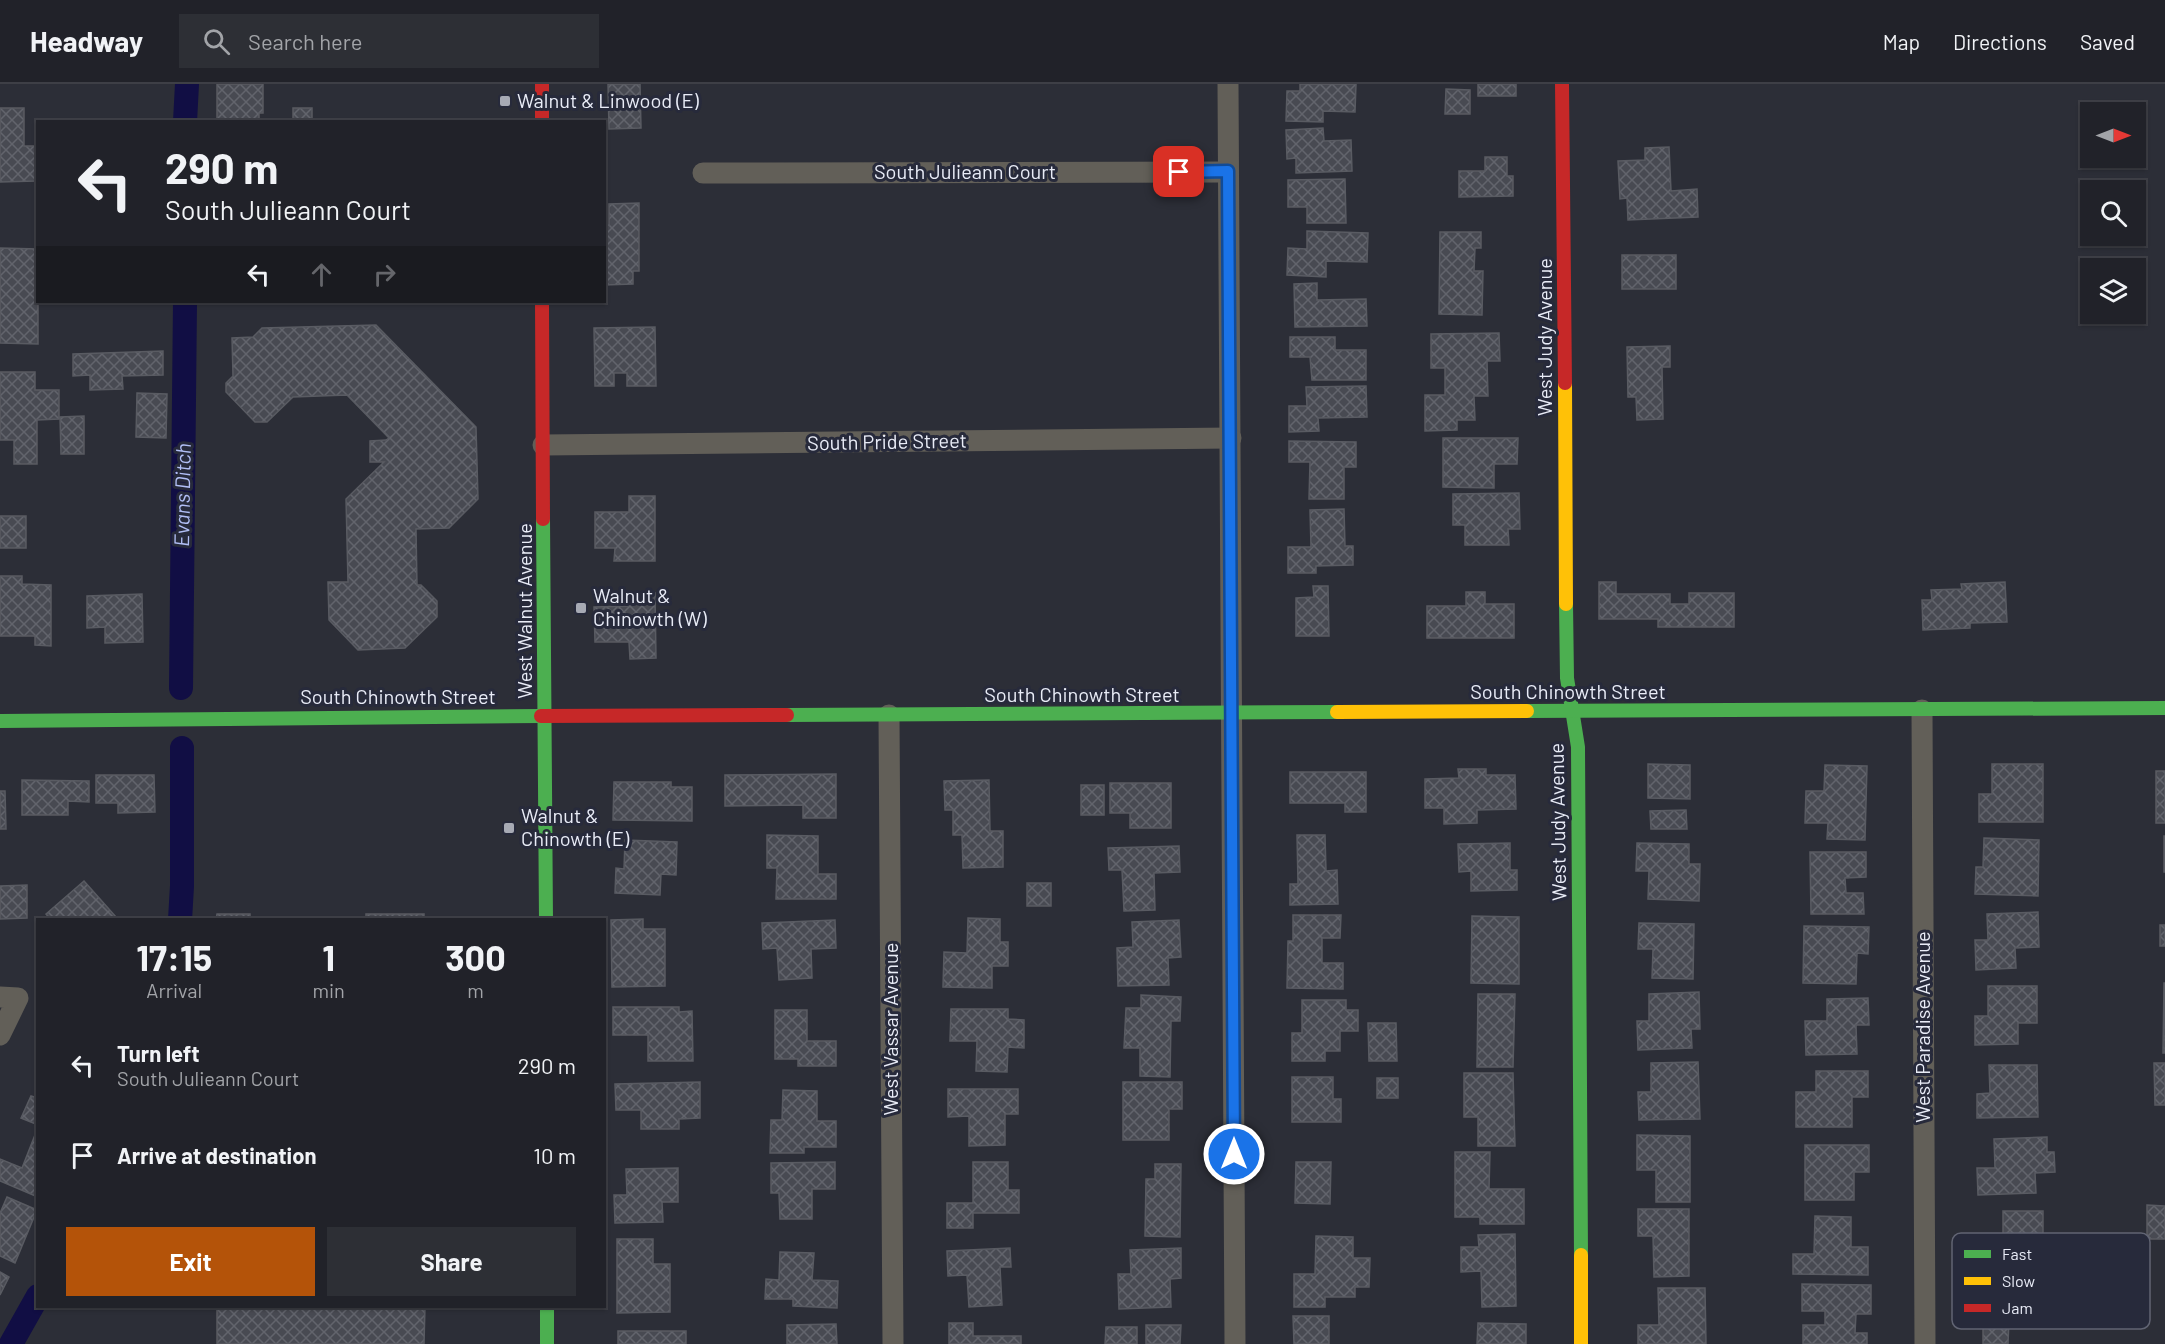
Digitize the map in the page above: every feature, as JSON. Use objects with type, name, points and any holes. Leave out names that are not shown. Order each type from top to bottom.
[{"type":"street","points":[[542,84],[542,120]]},
{"type":"street","points":[[1228,84],[1235,1344]]},
{"type":"street","name":"West Judy Avenue","points":[[1562,84],[1567,678],[1578,747],[1581,1344]]},
{"type":"street","name":"South Julieann Court","points":[[703,173],[1228,171]]},
{"type":"street","name":"West Walnut Avenue","points":[[542,303],[546,918]]},
{"type":"street","name":"South Pride Street","points":[[543,445],[1231,438]]},
{"type":"street","name":"South Chinowth Street","points":[[0,721],[2165,708]]},
{"type":"street","name":"West Paradise Avenue","points":[[1922,710],[1925,1344]]},
{"type":"street","name":"West Vassar Avenue","points":[[889,715],[893,1344]]},
{"type":"street","points":[[0,1035],[9,997]]},
{"type":"street","points":[[547,1308],[547,1344]]},
{"type":"building","points":[[217,84],[263,84],[263,113],[259,113],[259,120],[217,120]]},
{"type":"building","points":[[608,84],[640,84],[641,128],[609,129]]},
{"type":"building","points":[[1300,84],[1356,84],[1355,112],[1323,111],[1323,122],[1286,121],[1287,91],[1300,91]]},
{"type":"building","points":[[1478,84],[1516,84],[1516,96],[1478,96]]},
{"type":"building","points":[[1446,89],[1470,90],[1470,114],[1445,114]]},
{"type":"building","points":[[0,108],[24,108],[24,146],[35,146],[35,181],[0,182]]},
{"type":"building","points":[[293,108],[312,108],[312,120],[293,120]]},
{"type":"building","points":[[1323,128],[1324,141],[1351,140],[1352,171],[1296,173],[1296,158],[1287,159],[1286,130]]},
{"type":"building","points":[[1669,147],[1671,191],[1697,189],[1698,217],[1628,220],[1627,198],[1620,199],[1618,161],[1645,160],[1645,148]]},
{"type":"building","points":[[1485,157],[1507,157],[1507,176],[1513,176],[1513,196],[1459,197],[1459,171],[1485,171]]},
{"type":"building","points":[[1345,179],[1346,223],[1307,223],[1307,207],[1288,207],[1288,180]]},
{"type":"building","points":[[639,203],[639,271],[633,271],[633,284],[606,285],[606,225],[609,225],[609,204]]},
{"type":"building","points":[[1307,231],[1368,233],[1367,262],[1326,261],[1326,277],[1287,275],[1288,248],[1307,249]]},
{"type":"building","points":[[1440,232],[1481,232],[1481,248],[1475,248],[1474,271],[1483,271],[1482,315],[1439,314]]},
{"type":"building","points":[[0,248],[36,249],[38,344],[0,343]]},
{"type":"building","points":[[1622,255],[1676,255],[1676,289],[1622,289]]},
{"type":"building","points":[[1317,283],[1317,300],[1366,299],[1367,326],[1295,327],[1294,284]]},
{"type":"building","points":[[376,325],[476,427],[478,499],[449,528],[416,529],[417,585],[421,585],[437,601],[437,617],[405,648],[358,650],[329,620],[328,582],[348,582],[346,499],[384,462],[370,462],[370,441],[389,438],[347,395],[293,397],[267,422],[255,422],[226,392],[226,383],[233,376],[232,338],[253,337],[262,328]]},
{"type":"building","points":[[655,327],[656,386],[627,386],[627,373],[614,373],[614,386],[595,386],[594,328]]},
{"type":"building","points":[[1499,333],[1500,361],[1487,361],[1488,396],[1474,396],[1475,420],[1457,420],[1457,430],[1425,431],[1425,395],[1445,395],[1445,368],[1431,368],[1431,334]]},
{"type":"building","points":[[1290,337],[1335,337],[1335,350],[1366,350],[1366,380],[1312,380],[1310,357],[1290,357]]},
{"type":"building","points":[[1670,346],[1670,367],[1662,367],[1663,419],[1637,420],[1636,397],[1628,397],[1627,347]]},
{"type":"building","points":[[163,351],[163,375],[122,376],[123,389],[90,390],[90,375],[73,376],[73,354]]},
{"type":"building","points":[[0,372],[35,372],[35,390],[59,390],[59,419],[37,420],[37,464],[14,464],[14,440],[0,440]]},
{"type":"building","points":[[1366,386],[1367,417],[1318,418],[1319,431],[1289,432],[1289,406],[1307,406],[1306,387]]},
{"type":"building","points":[[137,393],[167,394],[166,438],[136,437]]},
{"type":"building","points":[[84,416],[84,454],[61,454],[60,417]]},
{"type":"building","points":[[1443,438],[1518,438],[1517,464],[1494,464],[1494,488],[1443,487]]},
{"type":"building","points":[[1289,441],[1356,442],[1356,467],[1344,467],[1344,499],[1309,499],[1310,462],[1289,462]]},
{"type":"building","points":[[1519,493],[1520,529],[1508,529],[1509,545],[1465,545],[1465,525],[1453,525],[1453,494]]},
{"type":"building","points":[[629,496],[655,496],[655,561],[614,561],[615,548],[595,548],[595,512],[629,512]]},
{"type":"building","points":[[1344,509],[1345,546],[1353,546],[1353,565],[1316,566],[1316,573],[1288,573],[1288,547],[1311,547],[1310,510]]},
{"type":"building","points":[[0,516],[26,516],[26,548],[0,548]]},
{"type":"building","points":[[0,576],[22,576],[22,584],[51,585],[51,646],[35,645],[35,636],[0,636]]},
{"type":"building","points":[[1599,582],[1616,582],[1616,594],[1670,594],[1670,604],[1689,604],[1689,593],[1734,593],[1734,627],[1658,627],[1658,619],[1599,619]]},
{"type":"building","points":[[2005,582],[2007,622],[1970,623],[1970,628],[1923,630],[1922,600],[1932,600],[1931,590],[1962,589],[1961,584]]},
{"type":"building","points":[[1313,586],[1328,586],[1329,636],[1296,636],[1296,598],[1314,597]]},
{"type":"building","points":[[1466,592],[1485,592],[1485,604],[1514,604],[1514,638],[1427,638],[1427,606],[1466,606]]},
{"type":"building","points":[[628,593],[655,593],[656,658],[630,659],[629,642],[595,642],[594,607],[628,606]]},
{"type":"building","points":[[142,594],[143,642],[105,643],[105,627],[87,628],[87,596]]},
{"type":"building","points":[[1648,764],[1690,765],[1690,799],[1648,798]]},
{"type":"building","points":[[1992,764],[2043,764],[2043,822],[1979,822],[1979,794],[1992,794]]},
{"type":"building","points":[[1825,765],[1867,766],[1865,840],[1827,839],[1828,823],[1805,823],[1806,791],[1824,791]]},
{"type":"building","points":[[1458,769],[1486,769],[1486,775],[1515,775],[1516,809],[1477,810],[1477,823],[1444,824],[1444,808],[1425,808],[1425,779],[1459,778]]},
{"type":"building","points":[[2156,771],[2165,771],[2165,823],[2156,823]]},
{"type":"building","points":[[1290,772],[1366,772],[1366,812],[1345,812],[1345,803],[1290,803]]},
{"type":"building","points":[[836,774],[836,818],[803,818],[803,805],[725,806],[725,775]]},
{"type":"building","points":[[96,775],[154,775],[155,812],[118,813],[118,803],[96,803]]},
{"type":"building","points":[[22,780],[89,781],[89,802],[68,801],[68,815],[22,815]]},
{"type":"building","points":[[989,780],[990,831],[1003,831],[1003,867],[963,868],[962,835],[953,835],[953,810],[945,810],[944,781]]},
{"type":"building","points":[[614,782],[671,782],[671,787],[692,787],[692,821],[613,820]]},
{"type":"building","points":[[1110,783],[1171,783],[1171,828],[1130,828],[1130,813],[1110,813]]},
{"type":"building","points":[[1081,785],[1104,785],[1104,815],[1081,815]]},
{"type":"building","points":[[0,791],[5,791],[6,829],[0,829]]},
{"type":"building","points":[[1686,810],[1687,829],[1651,829],[1650,811]]},
{"type":"building","points":[[767,835],[818,836],[818,874],[836,874],[836,899],[776,899],[777,868],[767,868]]},
{"type":"building","points":[[1297,835],[1325,835],[1326,871],[1337,870],[1338,904],[1290,905],[1290,884],[1298,884]]},
{"type":"building","points":[[2165,836],[2165,872],[2164,872]]},
{"type":"building","points":[[1984,838],[2039,840],[2038,896],[1975,894],[1976,867],[1983,867]]},
{"type":"building","points":[[625,840],[677,842],[676,875],[661,874],[660,895],[615,893],[616,868],[624,869]]},
{"type":"building","points":[[1510,843],[1510,870],[1517,870],[1517,890],[1471,891],[1471,871],[1459,872],[1458,844]]},
{"type":"building","points":[[1637,843],[1689,844],[1689,864],[1700,864],[1699,901],[1648,899],[1649,871],[1636,871]]},
{"type":"building","points":[[1179,846],[1180,872],[1154,873],[1155,910],[1124,911],[1122,870],[1109,870],[1108,848]]},
{"type":"building","points":[[1810,852],[1866,852],[1866,877],[1845,878],[1846,893],[1863,893],[1864,914],[1811,914]]},
{"type":"building","points":[[84,881],[117,918],[49,918],[46,914]]},
{"type":"building","points":[[1027,883],[1051,883],[1051,906],[1027,906]]},
{"type":"building","points":[[27,885],[27,918],[0,919],[0,886]]},
{"type":"building","points":[[2038,912],[2039,947],[2015,948],[2016,968],[1976,970],[1975,940],[1988,940],[1987,914]]},
{"type":"building","points":[[217,914],[250,914],[250,918],[216,918]]},
{"type":"building","points":[[366,914],[424,914],[424,918],[366,918]]},
{"type":"building","points":[[1293,915],[1341,915],[1340,938],[1322,938],[1322,963],[1343,963],[1343,989],[1287,988],[1288,941],[1293,941]]},
{"type":"building","points":[[1472,916],[1519,917],[1519,984],[1471,983]]},
{"type":"building","points":[[968,918],[1000,919],[1000,942],[1008,942],[1008,966],[992,966],[992,988],[943,987],[944,952],[967,953]]},
{"type":"building","points":[[643,919],[643,929],[665,929],[665,986],[612,987],[611,920]]},
{"type":"building","points":[[835,920],[836,948],[811,949],[812,978],[779,980],[777,948],[763,949],[762,923]]},
{"type":"building","points":[[1179,920],[1181,957],[1168,958],[1169,985],[1118,986],[1117,948],[1133,947],[1132,922]]},
{"type":"building","points":[[1639,923],[1694,924],[1693,979],[1652,978],[1653,949],[1638,949]]},
{"type":"building","points":[[2160,925],[2165,925],[2165,946],[2160,946]]},
{"type":"building","points":[[1804,926],[1869,927],[1868,954],[1857,953],[1856,984],[1803,983]]},
{"type":"building","points":[[2164,983],[2165,1053],[2163,1053]]},
{"type":"building","points":[[1988,986],[2037,986],[2037,1023],[2018,1023],[2018,1044],[1975,1045],[1975,1016],[1988,1016]]},
{"type":"building","points":[[1699,992],[1700,1029],[1691,1029],[1692,1048],[1638,1050],[1637,1021],[1649,1021],[1649,994]]},
{"type":"building","points":[[1478,994],[1515,994],[1513,1067],[1477,1067]]},
{"type":"building","points":[[1141,995],[1181,997],[1180,1021],[1171,1021],[1170,1077],[1140,1076],[1140,1048],[1124,1048],[1126,1008],[1141,1008]]},
{"type":"building","points":[[1868,998],[1869,1025],[1856,1025],[1857,1054],[1806,1055],[1805,1021],[1827,1021],[1827,999]]},
{"type":"building","points":[[1302,1000],[1346,1000],[1346,1010],[1358,1010],[1358,1031],[1340,1031],[1340,1051],[1325,1051],[1325,1061],[1292,1061],[1292,1033],[1302,1033]]},
{"type":"building","points":[[613,1007],[679,1007],[679,1012],[692,1011],[693,1061],[648,1061],[648,1035],[613,1035]]},
{"type":"building","points":[[951,1009],[1008,1009],[1008,1019],[1024,1020],[1024,1048],[1008,1047],[1007,1072],[976,1071],[977,1041],[950,1041]]},
{"type":"building","points":[[775,1010],[807,1010],[807,1041],[836,1041],[836,1066],[798,1066],[798,1059],[775,1059]]},
{"type":"building","points":[[1368,1023],[1396,1023],[1397,1061],[1369,1061]]},
{"type":"building","points":[[1698,1062],[1700,1119],[1639,1120],[1638,1092],[1651,1092],[1651,1063]]},
{"type":"building","points":[[2154,1063],[2165,1063],[2165,1105],[2155,1105]]},
{"type":"building","points":[[1989,1065],[2037,1065],[2038,1117],[1977,1118],[1977,1094],[1990,1093]]},
{"type":"building","points":[[1816,1071],[1868,1071],[1868,1097],[1852,1097],[1852,1127],[1796,1127],[1796,1092],[1816,1092]]},
{"type":"building","points":[[1464,1073],[1513,1073],[1515,1146],[1478,1146],[1478,1117],[1464,1117]]},
{"type":"building","points":[[1292,1077],[1333,1077],[1333,1099],[1341,1099],[1341,1122],[1292,1122]]},
{"type":"building","points":[[1377,1078],[1398,1078],[1398,1098],[1377,1098]]},
{"type":"building","points":[[700,1082],[700,1118],[679,1119],[679,1129],[641,1129],[641,1110],[616,1110],[615,1084]]},
{"type":"building","points":[[1123,1082],[1182,1082],[1182,1109],[1169,1109],[1169,1140],[1123,1140]]},
{"type":"building","points":[[948,1089],[1018,1089],[1018,1114],[1005,1114],[1005,1145],[969,1146],[969,1116],[948,1117]]},
{"type":"building","points":[[783,1090],[817,1091],[817,1121],[836,1121],[836,1147],[804,1147],[804,1153],[770,1153],[771,1120],[782,1120]]},
{"type":"building","points":[[31,1096],[36,1097],[36,1124],[21,1118]]},
{"type":"building","points":[[36,1135],[36,1196],[0,1181],[0,1159],[22,1168]]},
{"type":"building","points":[[1637,1135],[1690,1136],[1690,1202],[1656,1202],[1656,1170],[1637,1170]]},
{"type":"building","points":[[2047,1137],[2047,1152],[2054,1152],[2055,1172],[2035,1173],[2036,1193],[1978,1195],[1977,1168],[1995,1168],[1994,1139]]},
{"type":"building","points":[[1805,1145],[1869,1145],[1869,1172],[1854,1172],[1854,1200],[1805,1200]]},
{"type":"building","points":[[1455,1152],[1490,1152],[1489,1189],[1524,1189],[1524,1224],[1480,1224],[1480,1217],[1455,1217]]},
{"type":"building","points":[[835,1162],[835,1189],[812,1189],[812,1219],[780,1219],[779,1193],[771,1193],[771,1163]]},
{"type":"building","points":[[973,1162],[1008,1162],[1008,1190],[1019,1190],[1019,1213],[973,1213],[973,1228],[947,1228],[947,1203],[973,1203]]},
{"type":"building","points":[[1296,1162],[1331,1162],[1330,1204],[1295,1203]]},
{"type":"building","points":[[1155,1164],[1181,1164],[1180,1237],[1145,1236],[1146,1179],[1155,1179]]},
{"type":"building","points":[[678,1168],[678,1202],[662,1202],[663,1222],[615,1223],[614,1195],[627,1195],[626,1169]]},
{"type":"building","points":[[7,1197],[36,1210],[15,1263],[0,1256],[0,1213]]},
{"type":"building","points":[[2147,1205],[2165,1206],[2165,1239],[2150,1239],[2150,1233],[2147,1233]]},
{"type":"building","points":[[1638,1209],[1689,1209],[1689,1276],[1654,1277],[1653,1236],[1638,1236]]},
{"type":"building","points":[[2003,1211],[2043,1211],[2043,1233],[2003,1233]]},
{"type":"building","points":[[1815,1216],[1851,1217],[1851,1247],[1868,1247],[1868,1275],[1793,1274],[1793,1254],[1814,1254]]},
{"type":"building","points":[[1515,1234],[1516,1306],[1482,1307],[1481,1271],[1461,1272],[1461,1247],[1479,1247],[1478,1235]]},
{"type":"building","points":[[1316,1236],[1353,1237],[1353,1258],[1370,1258],[1369,1287],[1355,1287],[1355,1297],[1325,1297],[1325,1307],[1294,1307],[1294,1274],[1315,1274]]},
{"type":"building","points":[[617,1239],[653,1239],[653,1264],[670,1264],[670,1312],[617,1313]]},
{"type":"building","points":[[1010,1248],[1011,1267],[1000,1267],[1002,1305],[969,1307],[967,1275],[948,1276],[947,1251]]},
{"type":"building","points":[[1181,1248],[1181,1278],[1170,1279],[1171,1307],[1119,1309],[1118,1274],[1131,1274],[1130,1250]]},
{"type":"building","points":[[780,1252],[814,1253],[812,1280],[838,1281],[837,1308],[793,1306],[793,1299],[765,1299],[766,1279],[779,1280]]},
{"type":"building","points":[[0,1272],[9,1277],[0,1295]]},
{"type":"building","points":[[1802,1284],[1871,1285],[1871,1314],[1856,1314],[1855,1333],[1867,1333],[1867,1344],[1803,1344],[1803,1325],[1825,1325],[1825,1311],[1802,1311]]},
{"type":"building","points":[[1658,1288],[1705,1288],[1706,1344],[1638,1344],[1638,1325],[1659,1325]]},
{"type":"building","points":[[217,1308],[425,1308],[424,1344],[217,1344]]},
{"type":"building","points":[[1293,1316],[1329,1316],[1329,1344],[1294,1344]]},
{"type":"building","points":[[949,1323],[973,1323],[973,1336],[1021,1336],[1021,1344],[949,1344]]},
{"type":"building","points":[[1478,1323],[1526,1324],[1526,1344],[1477,1344]]},
{"type":"building","points":[[836,1324],[837,1344],[787,1344],[787,1325]]},
{"type":"building","points":[[1146,1325],[1181,1325],[1180,1344],[1146,1344]]},
{"type":"building","points":[[1106,1327],[1137,1327],[1137,1344],[1105,1344]]},
{"type":"building","points":[[1983,1329],[2009,1329],[2008,1344],[1983,1344]]},
{"type":"building","points":[[618,1331],[686,1331],[686,1344],[618,1344]]},
{"type":"waterway","name":"Evans Ditch","points":[[185,120],[187,84]]},
{"type":"waterway","name":"Evans Ditch","points":[[181,688],[185,303]]},
{"type":"waterway","name":"Evans Ditch","points":[[180,918],[182,748]]},
{"type":"waterway","name":"Evans Ditch","points":[[11,1344],[36,1300]]},
{"type":"traffic: fast","points":[[543,519],[546,918]]},
{"type":"traffic: fast","points":[[1566,604],[1567,678],[1578,747],[1581,1255]]},
{"type":"traffic: fast","points":[[1527,711],[2165,708]]},
{"type":"traffic: fast","points":[[787,715],[1337,712]]},
{"type":"traffic: fast","points":[[0,721],[541,716]]},
{"type":"traffic: fast","points":[[547,1308],[547,1344]]},
{"type":"traffic: slow","points":[[1565,383],[1566,604]]},
{"type":"traffic: slow","points":[[1337,712],[1527,711]]},
{"type":"traffic: slow","points":[[1581,1255],[1581,1344]]},
{"type":"traffic: jam","points":[[542,84],[542,120]]},
{"type":"traffic: jam","points":[[1562,84],[1565,383]]},
{"type":"traffic: jam","points":[[542,303],[543,519]]},
{"type":"traffic: jam","points":[[541,716],[787,715]]},
{"type":"place","name":"Walnut & Linwood (E)","points":[[505,101]]},
{"type":"place","name":"Walnut & Chinowth (W)","points":[[581,608]]},
{"type":"place","name":"Walnut & Chinowth (E)","points":[[509,828]]},
{"type":"route","points":[[1179,172],[1228,171],[1234,1154]]}]
